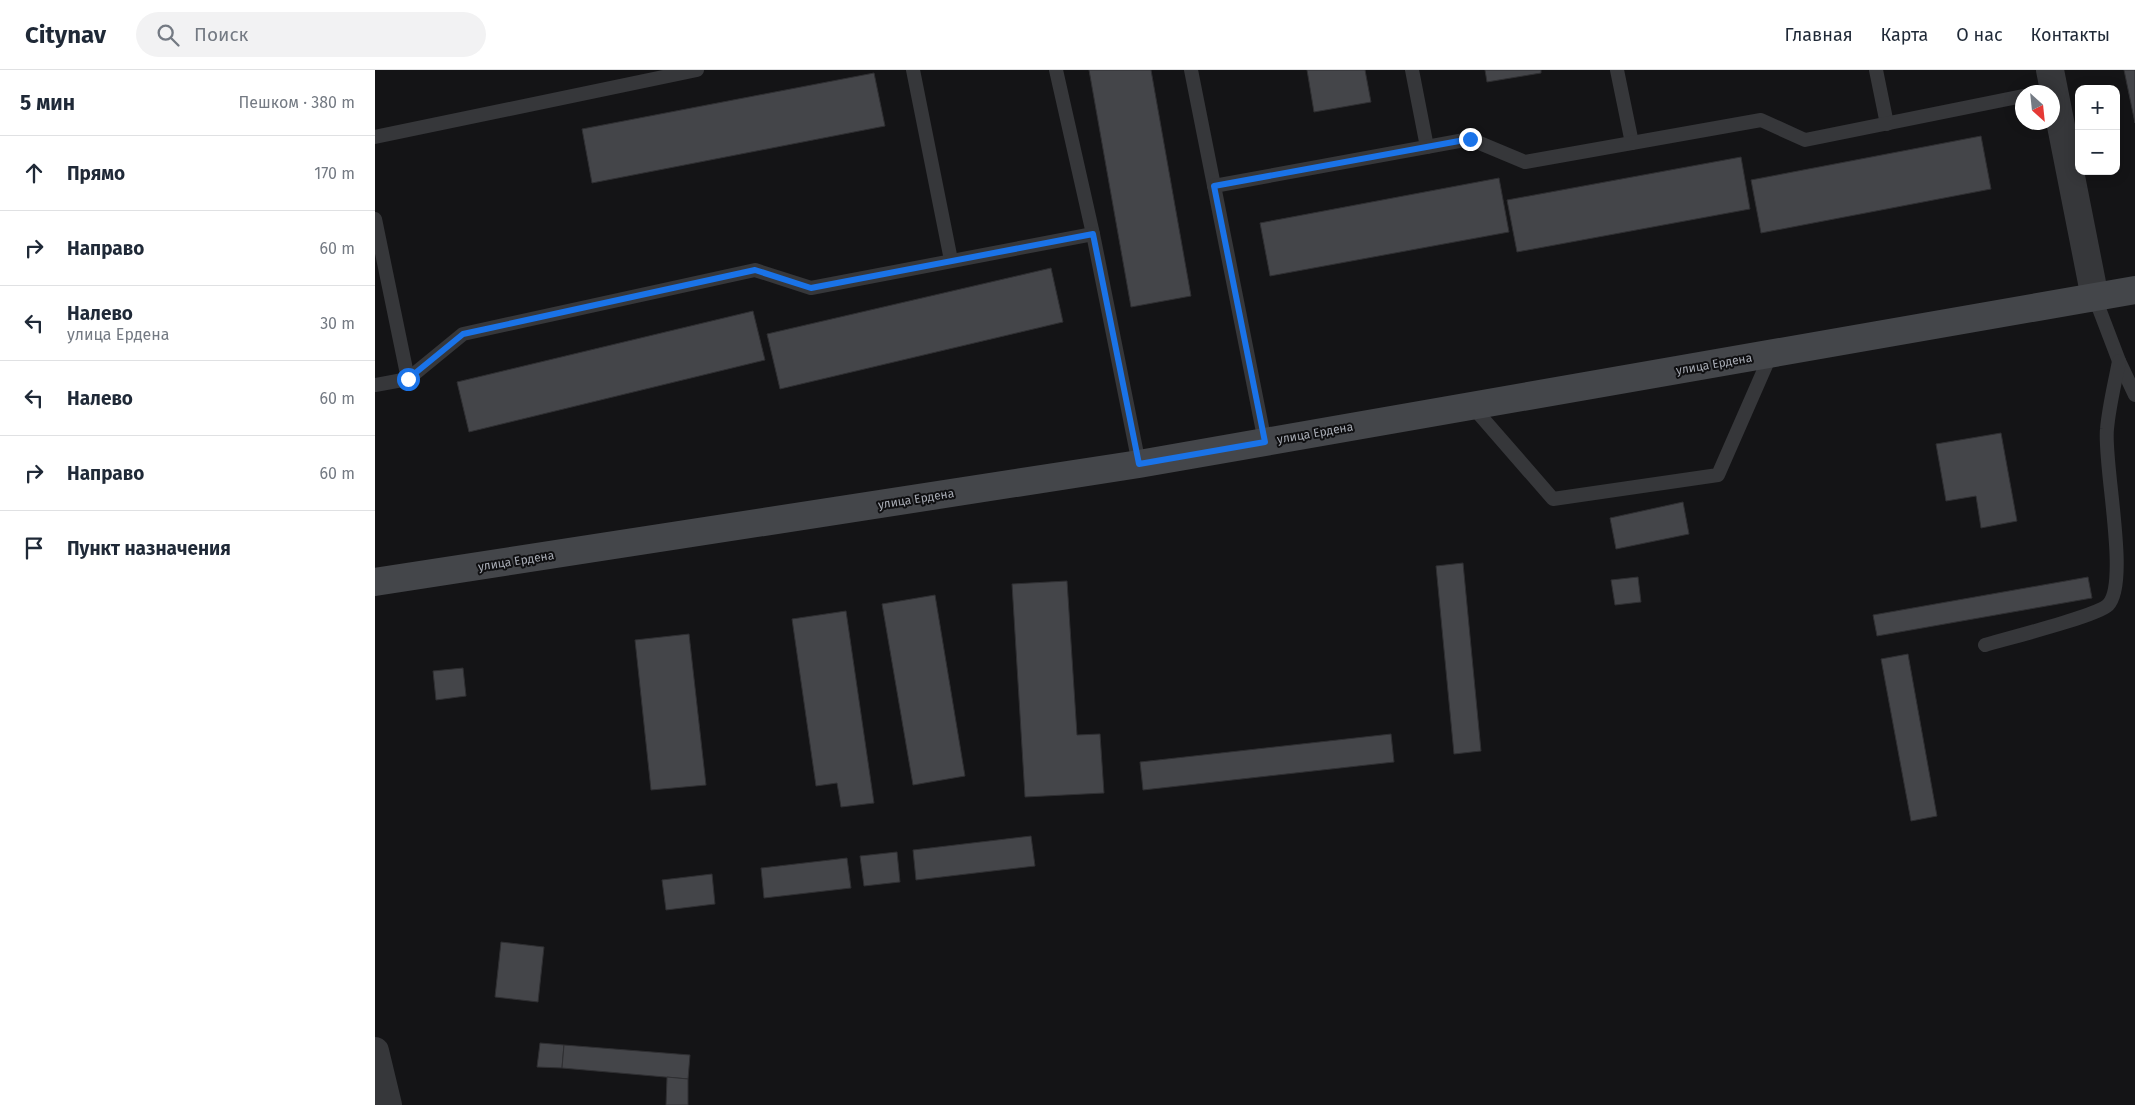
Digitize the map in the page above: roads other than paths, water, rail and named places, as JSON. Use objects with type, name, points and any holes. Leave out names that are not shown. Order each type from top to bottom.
[{"type":"street","points":[[2048,84],[2095,298]]},
{"type":"street","name":"улица Ердена","points":[[375,582],[1139,464],[2135,290]]},
{"type":"street","points":[[375,1051],[388,1105]]},
{"type":"lane","points":[[375,137],[697,70]]},
{"type":"lane","points":[[913,70],[951,260]]},
{"type":"lane","points":[[1056,70],[1093,234],[1139,464]]},
{"type":"lane","points":[[1191,70],[1265,442]]},
{"type":"lane","points":[[1412,70],[1427,147]]},
{"type":"lane","points":[[1617,70],[1632,144]]},
{"type":"lane","points":[[1876,70],[1887,124]]},
{"type":"lane","points":[[1214,186],[1470,139],[1525,162],[1761,120],[1805,140],[2015,98]]},
{"type":"lane","points":[[375,219],[408,379]]},
{"type":"lane","points":[[375,385],[408,379],[463,334],[726,276],[755,270],[811,288],[1093,234]]},
{"type":"lane","points":[[2095,298],[2119,361],[2135,395]]},
{"type":"lane","points":[[1473,406],[1553,499],[1719,475],[1771,354]]},
{"type":"lane","points":[[1985,645],[2085,615],[2107,606],[2115,593],[2115,511],[2106,430],[2119,361]]}]
